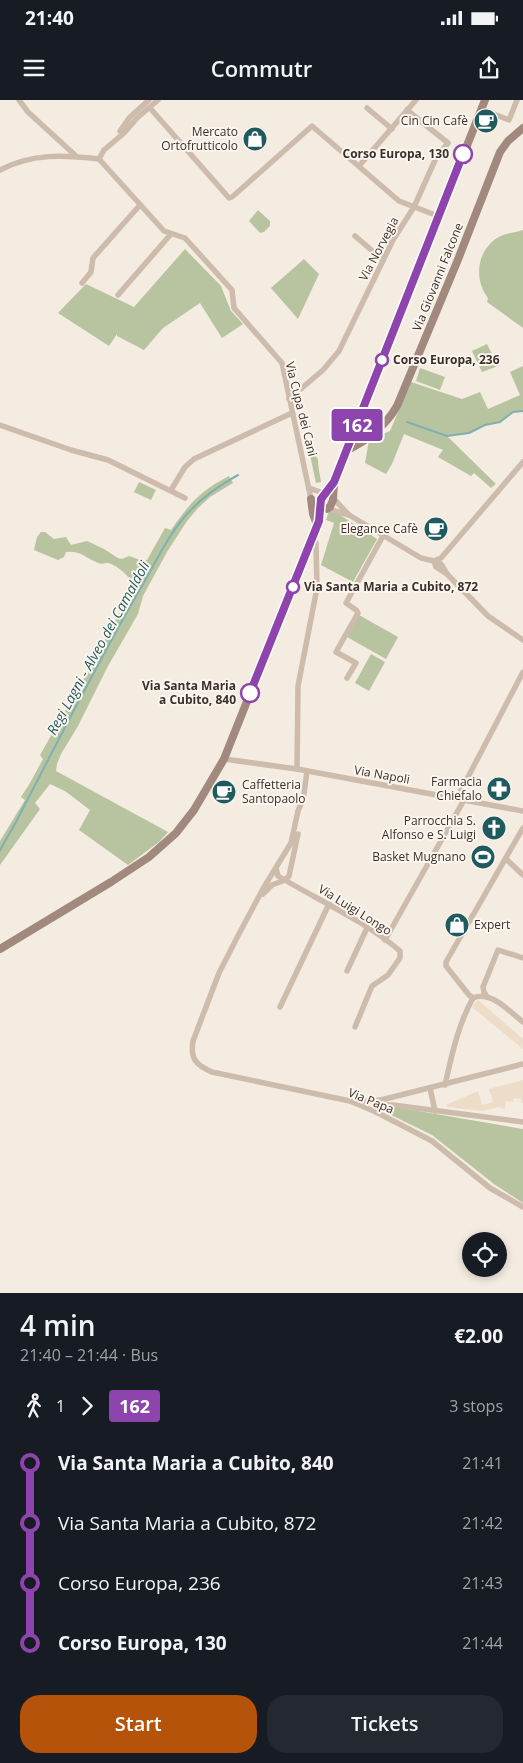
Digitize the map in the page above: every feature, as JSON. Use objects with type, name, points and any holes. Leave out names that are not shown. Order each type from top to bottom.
[{"type":"main road","points":[[324,508],[332,504],[330,496],[334,482],[484,100]]},
{"type":"main road","name":"Via Giovanni Falcone","points":[[347,450],[360,443],[391,417],[462,250],[500,152],[503,146],[523,128]]},
{"type":"main road","points":[[357,425],[363,432],[376,430]]},
{"type":"main road","points":[[0,948],[111,882],[156,851],[176,833],[194,810],[224,758],[324,508],[321,499],[330,496]]},
{"type":"main road","points":[[311,499],[313,514],[318,523]]},
{"type":"street","points":[[19,100],[28,112],[76,156]]},
{"type":"street","points":[[99,159],[100,149],[116,136],[130,117],[149,100]]},
{"type":"street","points":[[99,159],[104,150],[158,100]]},
{"type":"street","points":[[360,166],[416,100]]},
{"type":"street","points":[[481,109],[509,120],[517,100]]},
{"type":"street","points":[[150,108],[229,198],[312,126],[399,201],[438,216]]},
{"type":"street","points":[[367,108],[392,129]]},
{"type":"street","name":"Via Norvegia","points":[[289,399],[334,359],[339,351],[393,240],[414,207],[436,158],[448,143],[407,110]]},
{"type":"street","points":[[0,170],[24,160],[42,156],[76,156],[99,159]]},
{"type":"street","name":"Via Cupa dei Cani","points":[[99,159],[164,232],[184,238],[232,290],[234,308],[282,363],[311,499]]},
{"type":"street","points":[[82,283],[91,272],[94,258],[140,205]]},
{"type":"street","points":[[118,295],[171,234]]},
{"type":"street","points":[[355,236],[383,260]]},
{"type":"street","points":[[171,490],[185,467],[194,459],[292,413]]},
{"type":"street","points":[[0,424],[71,450],[108,460],[185,498]]},
{"type":"street","points":[[309,488],[330,496],[349,515],[383,536],[421,558],[434,561],[441,558],[523,462]]},
{"type":"street","points":[[311,499],[324,508],[349,515]]},
{"type":"street","points":[[347,678],[356,663],[336,652],[358,613],[346,603],[383,536]]},
{"type":"street","points":[[297,769],[298,686],[317,588],[316,543],[312,538]]},
{"type":"street","points":[[434,561],[436,567],[446,574],[488,616],[523,640]]},
{"type":"street","points":[[385,940],[460,799],[523,672]]},
{"type":"street","name":"Via Napoli","points":[[224,758],[297,769],[523,811]]},
{"type":"street","points":[[256,902],[272,885],[285,880],[289,876],[307,771]]},
{"type":"street","points":[[256,902],[293,839],[298,811],[303,799]]},
{"type":"street","points":[[474,998],[469,995],[446,966],[446,962],[523,828]]},
{"type":"street","points":[[287,850],[294,854]]},
{"type":"street","points":[[506,859],[523,874]]},
{"type":"street","name":"Via Luigi Longo","points":[[276,868],[278,876],[329,904],[400,951],[400,958],[388,975],[372,986],[355,1027]]},
{"type":"street","name":"Via Papa","points":[[256,902],[213,989],[193,1041],[193,1057],[201,1067],[212,1072],[350,1101],[376,1112],[432,1141],[490,1188],[523,1207]]},
{"type":"street","points":[[280,1006],[329,904]]},
{"type":"street","points":[[347,971],[366,928]]},
{"type":"street","points":[[487,997],[483,990],[498,950],[523,958]]},
{"type":"street","points":[[446,1084],[456,1037],[467,1009],[474,998],[482,996],[494,1000],[523,1022]]},
{"type":"street","points":[[350,1101],[366,1102],[381,1100],[523,1064]]},
{"type":"street","points":[[430,1088],[435,1111]]},
{"type":"street","points":[[376,1112],[376,1107],[381,1100]]},
{"type":"street","points":[[376,1112],[388,1105],[523,1122]]},
{"type":"green space","points":[[258,210],[270,221],[270,226],[260,233],[249,221]]},
{"type":"green space","points":[[523,230],[523,328],[487,302],[488,298],[479,275],[479,266],[485,251],[497,238]]},
{"type":"green space","points":[[185,249],[221,286],[231,311],[243,324],[222,338],[200,303],[163,328],[144,350],[117,336],[117,334],[109,346],[58,313],[86,284],[134,307]]},
{"type":"green space","points":[[304,259],[319,274],[298,319],[271,288]]},
{"type":"green space","points":[[487,344],[498,366],[482,372],[472,351]]},
{"type":"green space","points":[[523,366],[523,411],[513,412],[501,422],[485,425],[469,433],[447,436],[496,484],[491,488],[474,473],[471,476],[438,457],[443,450],[404,434],[386,474],[365,463],[369,440],[390,431],[411,382],[462,399],[480,392],[488,409],[520,395],[510,372]]},
{"type":"green space","points":[[420,368],[445,377],[440,390],[416,381]]},
{"type":"green space","points":[[309,450],[318,459],[321,482],[316,483]]},
{"type":"green space","points":[[229,476],[233,483],[210,497],[198,508],[187,521],[167,552],[143,596],[138,614],[108,666],[57,764],[56,771],[168,832],[159,842],[128,865],[79,830],[90,810],[65,791],[50,784],[35,803],[40,809],[0,865],[0,841],[25,800],[21,797],[43,759],[40,755],[133,588],[127,576],[112,564],[99,563],[74,552],[66,552],[64,557],[58,560],[34,550],[37,537],[41,532],[45,532],[54,539],[66,537],[71,545],[87,541],[118,558],[122,559],[129,556],[143,561],[147,560],[165,528],[171,530],[196,499],[210,487]]},
{"type":"green space","points":[[139,482],[156,490],[151,500],[134,492]]},
{"type":"green space","points":[[329,511],[340,515],[377,539],[353,582],[321,565],[334,523],[326,520]]},
{"type":"green space","points":[[359,615],[398,637],[386,659],[347,637]]},
{"type":"green space","points":[[371,654],[385,662],[369,691],[355,683]]},
{"type":"green space","points":[[395,1107],[523,1129],[523,1203],[494,1184],[432,1135],[387,1113],[388,1108]]},
{"type":"shaded area","points":[[478,1000],[523,1039],[523,1049],[472,1007]]},
{"type":"shaded area","points":[[523,1080],[523,1103],[521,1103],[521,1099],[514,1098],[513,1102],[506,1101],[505,1109],[498,1107],[483,1111],[448,1107],[446,1105],[478,1091],[482,1105],[493,1102],[489,1089]]},
{"type":"waterway","name":"Regi Lagni - Alveo dei Camaldoli","points":[[407,422],[447,436],[469,433],[485,425],[500,422],[513,412],[523,411]]},
{"type":"waterway","name":"Regi Lagni - Alveo dei Camaldoli","points":[[0,850],[107,648],[167,541],[198,502],[238,475]]},
{"type":"bus line","name":"162","points":[[250,693],[319,521],[321,499],[334,482],[463,154]]},
{"type":"place","name":"Cin Cin Cafè","points":[[486,121]]},
{"type":"place","name":"Mercato Ortofrutticolo","points":[[255,139]]},
{"type":"place","name":"Corso Europa, 130","points":[[463,154]]},
{"type":"place","name":"Corso Europa, 236","points":[[382,360]]},
{"type":"place","name":"Elegance Cafè","points":[[436,529]]},
{"type":"place","name":"Via Santa Maria a Cubito, 872","points":[[293,587]]},
{"type":"place","name":"Via Santa Maria a Cubito, 840","points":[[250,693]]},
{"type":"place","name":"Farmacia Chiefalo","points":[[499,789]]},
{"type":"place","name":"Caffetteria Santopaolo","points":[[224,792]]},
{"type":"place","name":"Parrocchia S. Alfonso e S. Luigi","points":[[494,828]]},
{"type":"place","name":"Basket Mugnano","points":[[483,857]]},
{"type":"place","name":"Expert","points":[[457,925]]}]
